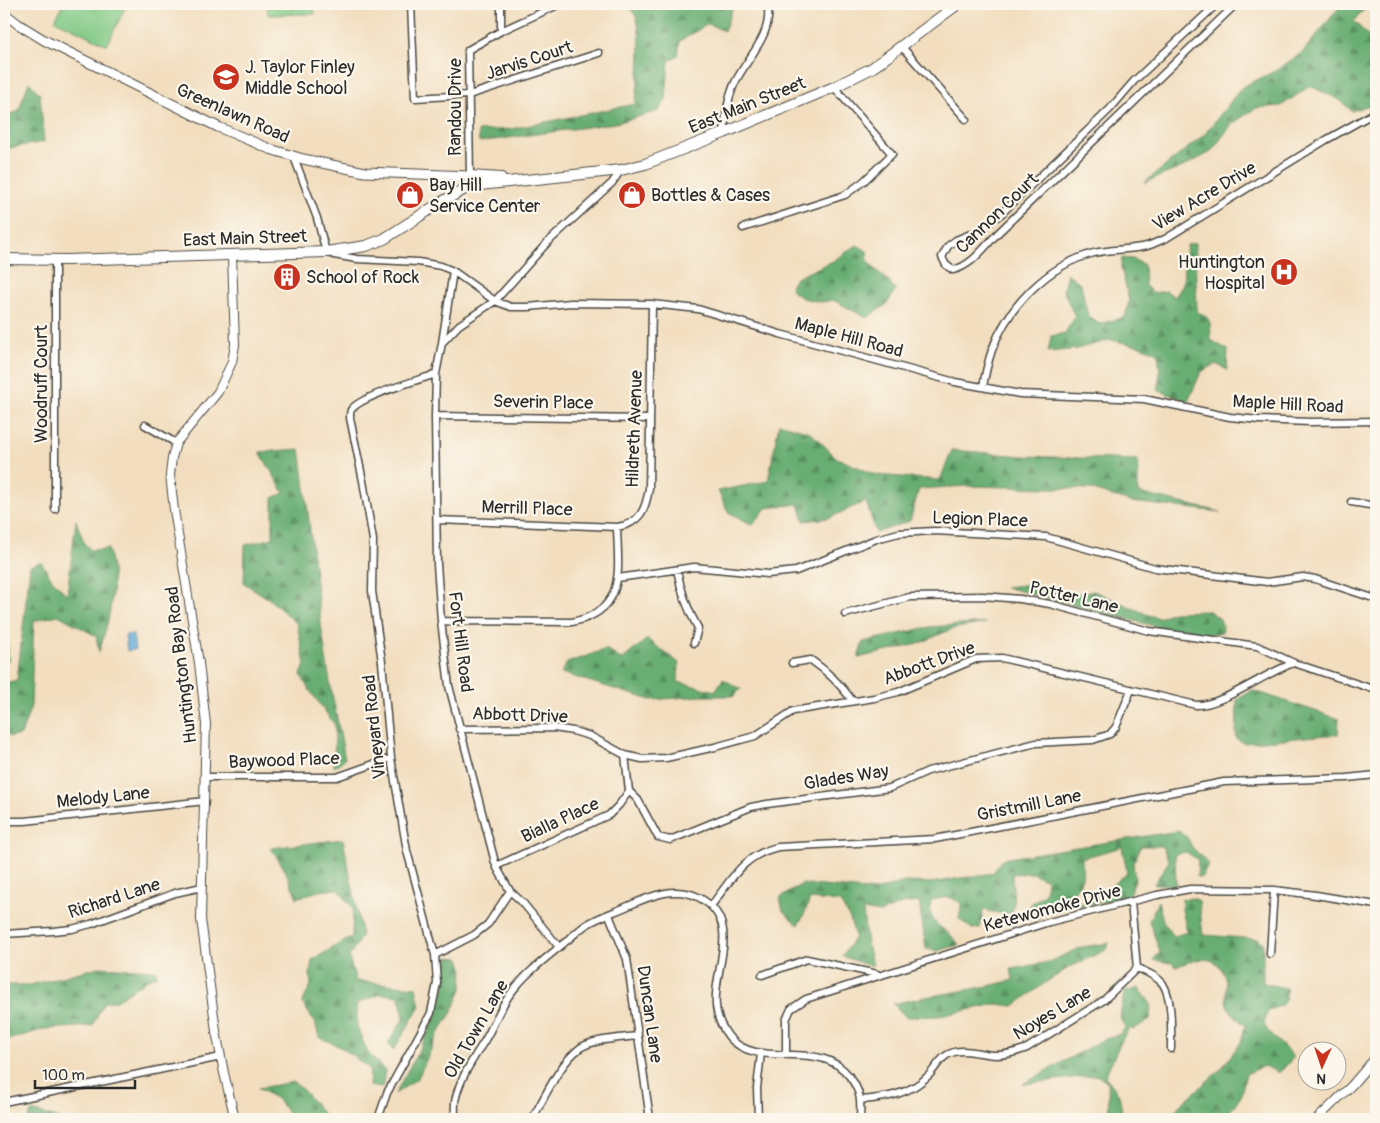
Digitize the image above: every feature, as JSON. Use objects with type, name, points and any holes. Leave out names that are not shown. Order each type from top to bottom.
[{"type":"main road","name":"East Main Street","points":[[4,259],[56,260],[326,252],[366,246],[384,238],[440,203],[470,181],[526,179],[621,170],[645,164],[724,133],[834,87],[872,68],[958,4]]},
{"type":"main road","name":"Greenlawn Road","points":[[4,13],[44,40],[210,123],[294,157],[365,172],[470,181]]},
{"type":"street","name":"Jarvis Court","points":[[411,4],[415,98],[468,95],[599,53]]},
{"type":"street","points":[[500,4],[502,31]]},
{"type":"street","name":"Randou Drive","points":[[470,181],[468,50],[502,31],[560,4]]},
{"type":"street","points":[[724,133],[726,109],[732,89],[741,70],[767,29],[769,13],[766,4]]},
{"type":"street","name":"Cannon Court","points":[[1217,4],[1134,81],[1115,103],[1001,214],[978,231],[956,240],[948,246],[942,257],[946,265],[952,270],[961,268],[969,263],[1032,199],[1236,4]]},
{"type":"street","points":[[1196,22],[1206,32]]},
{"type":"street","points":[[902,47],[966,119]]},
{"type":"street","points":[[743,228],[845,195],[864,181],[892,154],[834,87]]},
{"type":"street","points":[[1115,103],[1124,111]]},
{"type":"street","name":"View Acre Drive","points":[[983,387],[992,349],[1002,328],[1018,304],[1030,291],[1051,274],[1071,262],[1092,254],[1112,249],[1147,246],[1165,239],[1326,140],[1376,112]]},
{"type":"street","points":[[294,157],[326,252]]},
{"type":"street","points":[[442,343],[459,325],[495,301],[546,243],[612,183],[621,170]]},
{"type":"street","points":[[1024,191],[1032,199]]},
{"type":"street","name":"Maple Hill Road","points":[[326,252],[357,259],[429,263],[453,271],[495,301],[511,307],[528,308],[571,303],[652,304],[698,309],[780,334],[955,382],[1020,394],[1144,399],[1230,417],[1259,420],[1310,422],[1376,421]]},
{"type":"street","name":"Huntington Bay Road","points":[[232,255],[235,345],[232,362],[218,392],[176,443],[170,475],[175,519],[199,663],[206,724],[201,919],[221,1057],[235,1119]]},
{"type":"street","name":"Woodruff Court","points":[[55,509],[56,260]]},
{"type":"street","name":"Fort Hill Road","points":[[453,271],[436,374],[435,416],[441,621],[449,686],[496,866],[502,880],[510,891],[560,947]]},
{"type":"street","name":"Hildreth Avenue","points":[[617,526],[628,525],[637,520],[647,500],[649,488],[652,304]]},
{"type":"street","name":"Vineyard Road","points":[[378,1119],[387,1093],[431,1013],[437,983],[435,954],[407,851],[392,758],[372,591],[373,540],[350,418],[351,410],[358,404],[382,392],[436,374]]},
{"type":"street","name":"Severin Place","points":[[435,416],[650,418]]},
{"type":"street","points":[[145,425],[176,443]]},
{"type":"street","points":[[1351,502],[1376,506]]},
{"type":"street","name":"Merrill Place","points":[[437,520],[617,526]]},
{"type":"street","points":[[441,621],[572,622],[592,616],[607,604],[616,588],[618,578],[617,526]]},
{"type":"street","name":"Legion Place","points":[[618,578],[694,567],[768,574],[796,571],[876,539],[899,533],[934,531],[1046,537],[1155,568],[1268,582],[1303,577],[1376,599]]},
{"type":"street","points":[[677,570],[688,612],[698,628],[694,643]]},
{"type":"street","name":"Potter Lane","points":[[844,614],[910,597],[983,596],[1020,599],[1050,604],[1149,631],[1257,646],[1294,662]]},
{"type":"street","name":"Abbott Drive","points":[[459,728],[554,728],[590,736],[625,755],[642,759],[666,758],[755,736],[793,712],[898,692],[976,659],[989,657],[1002,658],[1196,705],[1217,701],[1280,667],[1294,662]]},
{"type":"street","points":[[792,663],[811,660],[836,680],[852,700]]},
{"type":"street","points":[[1294,662],[1376,690]]},
{"type":"street","name":"Glades Way","points":[[625,755],[629,790],[638,800],[658,837],[670,840],[750,808],[776,802],[890,788],[928,771],[1036,743],[1093,740],[1110,734],[1116,727],[1131,690]]},
{"type":"street","name":"Baywood Place","points":[[206,777],[338,777],[392,758]]},
{"type":"street","name":"Gristmill Lane","points":[[711,906],[739,868],[761,852],[778,847],[935,839],[1224,782],[1355,778],[1376,775]]},
{"type":"street","name":"Bialla Place","points":[[496,866],[609,815],[620,805],[629,790]]},
{"type":"street","name":"Melody Lane","points":[[4,819],[25,821],[205,801]]},
{"type":"street","name":"Richard Lane","points":[[4,934],[25,934],[72,929],[91,924],[175,893],[202,887]]},
{"type":"street","name":"Ketewomoke Drive","points":[[786,1053],[786,1020],[790,1009],[806,999],[1049,922],[1157,895],[1190,889],[1274,890],[1376,904]]},
{"type":"street","points":[[1270,954],[1274,890]]},
{"type":"street","points":[[435,954],[474,934],[488,924],[510,891]]},
{"type":"street","name":"Old Town Lane","points":[[455,1119],[455,1098],[465,1074],[510,994],[522,980],[587,924],[647,897],[666,892],[684,892],[699,897],[711,906]]},
{"type":"street","points":[[1131,902],[1137,968],[1157,978],[1165,988],[1170,1007],[1171,1049]]},
{"type":"street","points":[[711,906],[723,930],[724,947],[717,986],[716,1006],[720,1023],[730,1038],[744,1048],[761,1053],[786,1053],[820,1057],[834,1062],[844,1070],[854,1083],[861,1100],[860,1119]]},
{"type":"street","name":"Duncan Lane","points":[[609,915],[627,959],[650,1119]]},
{"type":"street","points":[[762,975],[807,959],[878,975]]},
{"type":"street","name":"Noyes Lane","points":[[861,1100],[879,1099],[900,1094],[914,1087],[929,1075],[947,1055],[959,1052],[995,1055],[1013,1053],[1026,1048],[1104,1000],[1137,968]]},
{"type":"street","points":[[532,1119],[563,1065],[581,1047],[606,1039],[637,1036]]},
{"type":"street","points":[[758,1119],[757,1088],[761,1053]]},
{"type":"street","points":[[4,1102],[221,1057]]},
{"type":"street","points":[[1317,1119],[1352,1085],[1376,1057]]},
{"type":"green space","points":[[63,4],[127,4],[107,45],[55,20]]},
{"type":"green space","points":[[267,4],[314,4],[315,14],[268,15]]},
{"type":"green space","points":[[628,4],[734,4],[724,31],[708,24],[680,41],[678,55],[669,61],[666,99],[659,111],[616,123],[479,142],[478,131],[511,129],[635,104],[640,47],[636,17]]},
{"type":"green space","points":[[1342,4],[1369,4],[1354,21],[1376,46],[1376,103],[1352,111],[1338,99],[1310,86],[1281,106],[1256,108],[1232,124],[1211,152],[1185,166],[1144,183],[1205,134],[1242,87],[1275,71],[1302,53]]},
{"type":"green space","points":[[29,82],[40,94],[44,142],[4,149],[4,115],[18,112]]},
{"type":"green space","points":[[1195,243],[1197,312],[1206,316],[1210,322],[1211,340],[1228,350],[1227,370],[1216,364],[1201,372],[1188,402],[1157,390],[1160,373],[1158,353],[1140,346],[1110,340],[1077,349],[1048,352],[1051,336],[1065,333],[1075,317],[1063,290],[1067,273],[1081,284],[1088,316],[1099,324],[1125,317],[1129,301],[1121,267],[1122,258],[1133,259],[1144,265],[1145,285],[1153,293],[1166,291],[1175,297],[1183,285],[1187,245]]},
{"type":"green space","points":[[857,245],[867,251],[868,262],[896,289],[887,304],[867,318],[833,300],[821,302],[802,298],[793,292],[790,285],[796,278],[833,261]]},
{"type":"green space","points":[[779,423],[810,432],[837,458],[876,475],[940,480],[952,450],[1023,456],[1138,460],[1138,493],[1221,512],[1130,502],[1090,489],[967,486],[919,489],[910,521],[876,533],[866,501],[829,518],[804,521],[799,504],[766,508],[753,525],[728,512],[718,491],[768,481]]},
{"type":"green space","points":[[300,449],[322,632],[345,759],[334,767],[335,725],[308,688],[301,675],[305,665],[297,624],[269,599],[244,583],[245,545],[273,538],[273,498],[284,493],[260,452]]},
{"type":"green space","points":[[76,520],[84,543],[91,550],[108,549],[111,562],[111,600],[103,639],[99,652],[96,636],[58,615],[34,621],[31,706],[21,735],[10,737],[4,732],[4,683],[17,680],[30,566],[41,562],[52,579],[67,595]]},
{"type":"green space","points":[[1031,584],[1071,595],[1094,591],[1159,618],[1172,612],[1209,611],[1220,619],[1223,631],[1216,635],[1165,629],[1005,587]]},
{"type":"green space","points":[[986,623],[952,629],[918,644],[858,658],[863,642],[929,627]]},
{"type":"green space","points":[[4,637],[7,637],[9,660],[4,661]]},
{"type":"green space","points":[[647,639],[679,663],[678,682],[715,691],[723,679],[741,689],[734,696],[701,696],[651,700],[561,673],[567,663],[606,649],[622,660]]},
{"type":"green space","points":[[1252,690],[1339,719],[1338,734],[1243,743],[1236,738],[1237,700]]},
{"type":"green space","points":[[1178,831],[1187,837],[1192,847],[1209,864],[1202,877],[1197,877],[1198,860],[1186,852],[1175,854],[1176,885],[1154,884],[1169,861],[1162,846],[1141,846],[1133,863],[1135,880],[1128,897],[1075,907],[1107,890],[1127,872],[1122,847],[1082,858],[1082,877],[1075,891],[1064,902],[1037,920],[1023,917],[1032,903],[1045,893],[1047,880],[1032,873],[1012,874],[1014,905],[1011,914],[983,910],[980,928],[972,929],[959,919],[962,903],[949,897],[931,900],[932,916],[935,922],[959,945],[937,951],[926,949],[919,902],[902,904],[880,913],[863,910],[867,944],[873,965],[867,965],[842,956],[855,937],[850,919],[840,902],[810,899],[798,925],[783,911],[780,898],[802,884],[876,891],[904,882],[930,883],[993,873],[1002,859]]},
{"type":"green space","points":[[343,839],[362,935],[349,957],[356,981],[416,987],[420,1006],[393,1051],[388,1044],[404,1018],[399,996],[381,994],[357,1004],[357,1027],[368,1053],[385,1071],[382,1088],[369,1086],[370,1069],[344,1049],[319,1037],[315,1022],[302,1003],[311,985],[312,960],[352,937],[353,908],[338,889],[318,891],[297,898],[286,872],[271,848]]},
{"type":"green space","points":[[1193,898],[1199,901],[1203,935],[1258,939],[1263,942],[1263,983],[1286,988],[1286,998],[1283,1004],[1268,1011],[1264,1024],[1268,1031],[1294,1057],[1279,1073],[1264,1066],[1246,1074],[1240,1098],[1224,1119],[1169,1119],[1178,1107],[1222,1068],[1241,1042],[1245,1026],[1227,1005],[1226,981],[1223,971],[1213,961],[1206,959],[1192,961],[1176,967],[1172,963],[1153,960],[1160,952],[1149,921],[1158,901],[1164,924],[1174,936],[1187,932],[1182,899]]},
{"type":"green space","points":[[1109,943],[1106,950],[1070,967],[1014,1006],[996,1004],[940,1016],[906,1017],[893,1004],[1013,980],[1011,969],[1049,962],[1082,947]]},
{"type":"green space","points":[[448,957],[460,958],[463,967],[462,989],[452,1012],[438,1034],[418,1078],[395,1094],[427,1035],[442,999],[444,968]]},
{"type":"green space","points":[[99,967],[156,970],[157,975],[146,980],[116,1001],[104,1002],[92,1026],[45,1029],[4,1041],[4,985],[30,985]]},
{"type":"green space","points":[[1139,988],[1151,1004],[1150,1019],[1133,1030],[1130,1028],[1123,1038],[1105,1076],[1119,1094],[1123,1117],[1129,1119],[1109,1119],[1108,1082],[1098,1075],[1023,1084],[1102,1040],[1120,1034],[1125,1028],[1120,1018],[1124,992]]},
{"type":"green space","points":[[294,1082],[327,1119],[292,1119],[278,1100],[258,1088]]},
{"type":"green space","points":[[32,1111],[61,1119],[28,1119]]},
{"type":"water","points":[[133,634],[135,650],[127,651],[125,635]]},
{"type":"place","name":"J. Taylor Finley Middle School","points":[[226,77]]},
{"type":"place","name":"Bay Hill Service Center","points":[[410,195]]},
{"type":"place","name":"Bottles & Cases","points":[[632,195]]},
{"type":"place","name":"Huntington Hospital","points":[[1284,272]]},
{"type":"place","name":"School of Rock","points":[[287,277]]}]
